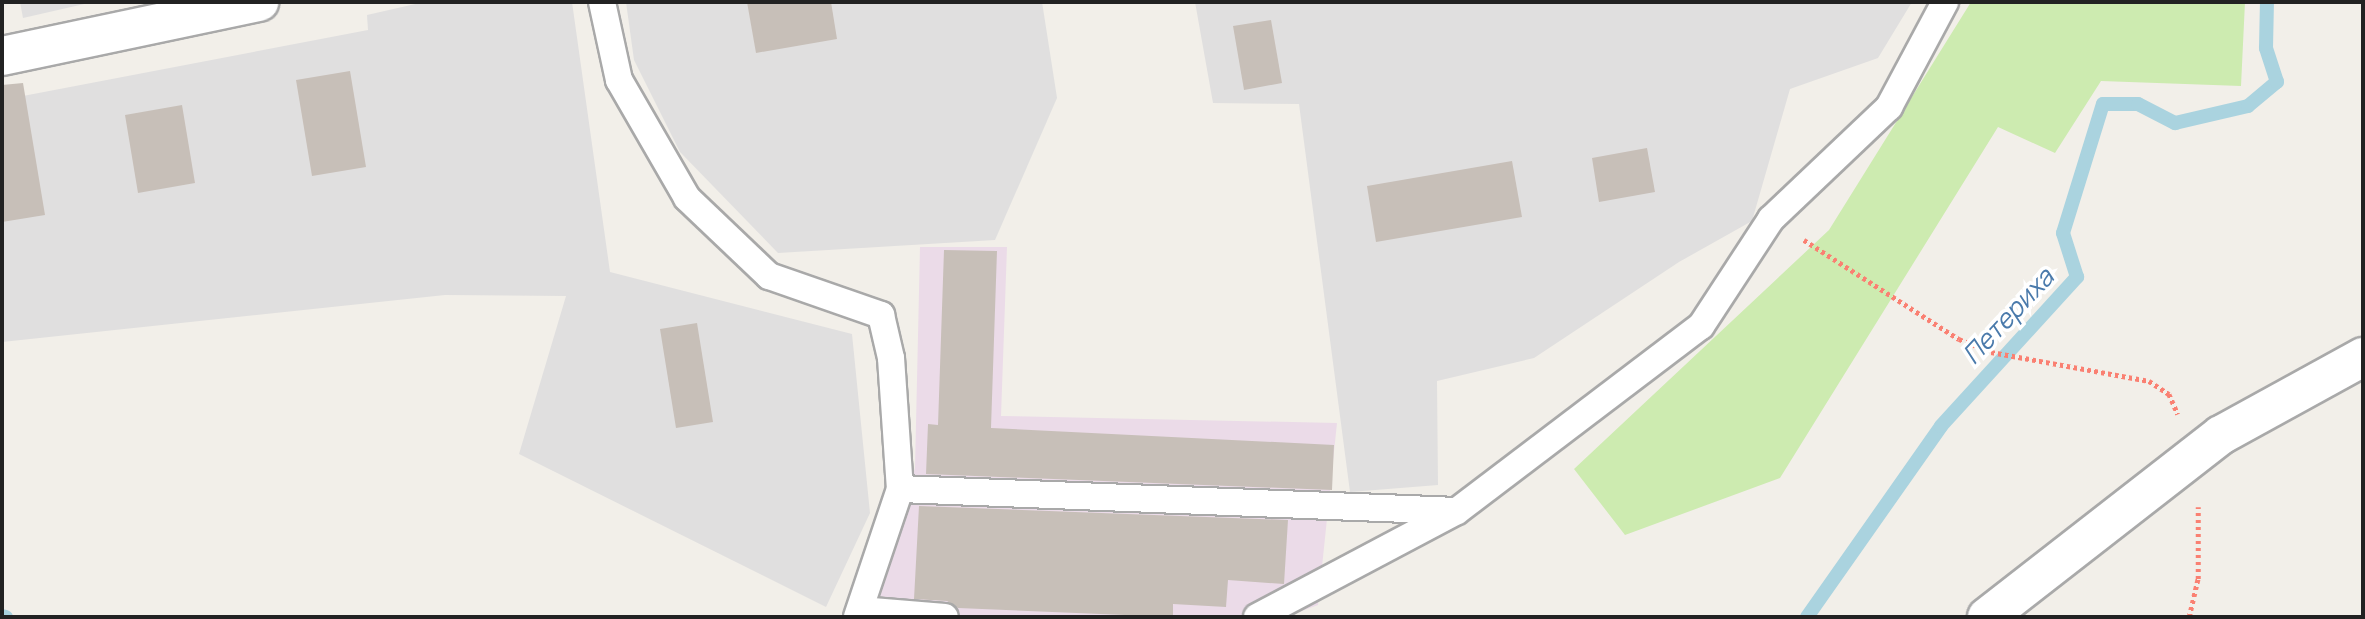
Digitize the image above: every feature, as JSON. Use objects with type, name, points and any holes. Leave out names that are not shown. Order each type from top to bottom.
[{"type":"street","points":[[2,57],[259,2]]},
{"type":"street","points":[[1987,617],[2183,461],[2301,388],[2363,357]]},
{"type":"lane","points":[[602,2],[619,80],[687,198],[769,276],[881,315],[891,358],[900,489],[859,614],[945,617]]},
{"type":"lane","points":[[1257,617],[1457,511],[1701,326],[1770,219],[1889,107],[1945,2]]},
{"type":"lane","points":[[900,489],[1457,511]]},
{"type":"path","points":[[1770,219],[1959,339],[1991,352],[2149,381],[2169,394],[2177,411],[2183,461],[2199,510],[2198,579],[2189,617]]},
{"type":"shaded area","points":[[20,2],[93,2],[23,18]]},
{"type":"shaded area","points":[[424,2],[572,2],[610,272],[852,334],[870,513],[826,607],[519,454],[566,296],[445,295],[2,342],[2,100],[368,30],[367,15]]},
{"type":"shaded area","points":[[626,2],[1042,2],[1057,98],[995,240],[778,253],[680,152],[634,60]]},
{"type":"shaded area","points":[[1195,2],[1912,2],[1878,58],[1790,89],[1752,221],[1679,262],[1534,358],[1437,381],[1438,485],[1350,492],[1299,104],[1213,103]]},
{"type":"shaded area","points":[[920,247],[1007,247],[1001,416],[1337,423],[1318,605],[1285,617],[869,617],[915,468]]},
{"type":"green space","points":[[1971,2],[2245,2],[2241,86],[2101,81],[2055,153],[1998,127],[1780,478],[1625,535],[1574,469],[1829,230]]},
{"type":"building","points":[[747,2],[831,2],[837,39],[756,53]]},
{"type":"building","points":[[1271,20],[1282,83],[1244,90],[1233,26]]},
{"type":"building","points":[[350,71],[366,167],[312,176],[296,80]]},
{"type":"building","points":[[23,83],[45,215],[2,222],[2,85]]},
{"type":"building","points":[[182,105],[195,183],[138,193],[125,115]]},
{"type":"building","points":[[1647,148],[1655,192],[1599,202],[1592,158]]},
{"type":"building","points":[[1512,161],[1522,217],[1376,242],[1367,186]]},
{"type":"building","points":[[944,250],[997,251],[991,428],[1334,445],[1332,490],[926,474],[928,424],[938,425]]},
{"type":"building","points":[[697,323],[713,422],[676,428],[660,329]]},
{"type":"building","points":[[919,506],[1288,520],[1284,584],[1228,580],[1226,607],[1173,604],[1173,617],[958,608],[947,601],[914,599]]},
{"type":"waterway","name":"Петериха","points":[[1807,617],[1941,426],[2077,277],[2063,233],[2103,104],[2138,104],[2175,123],[2248,106],[2277,82],[2266,48],[2267,2]]},
{"type":"waterway","name":"Петериха","points":[[2,616],[6,617]]}]
